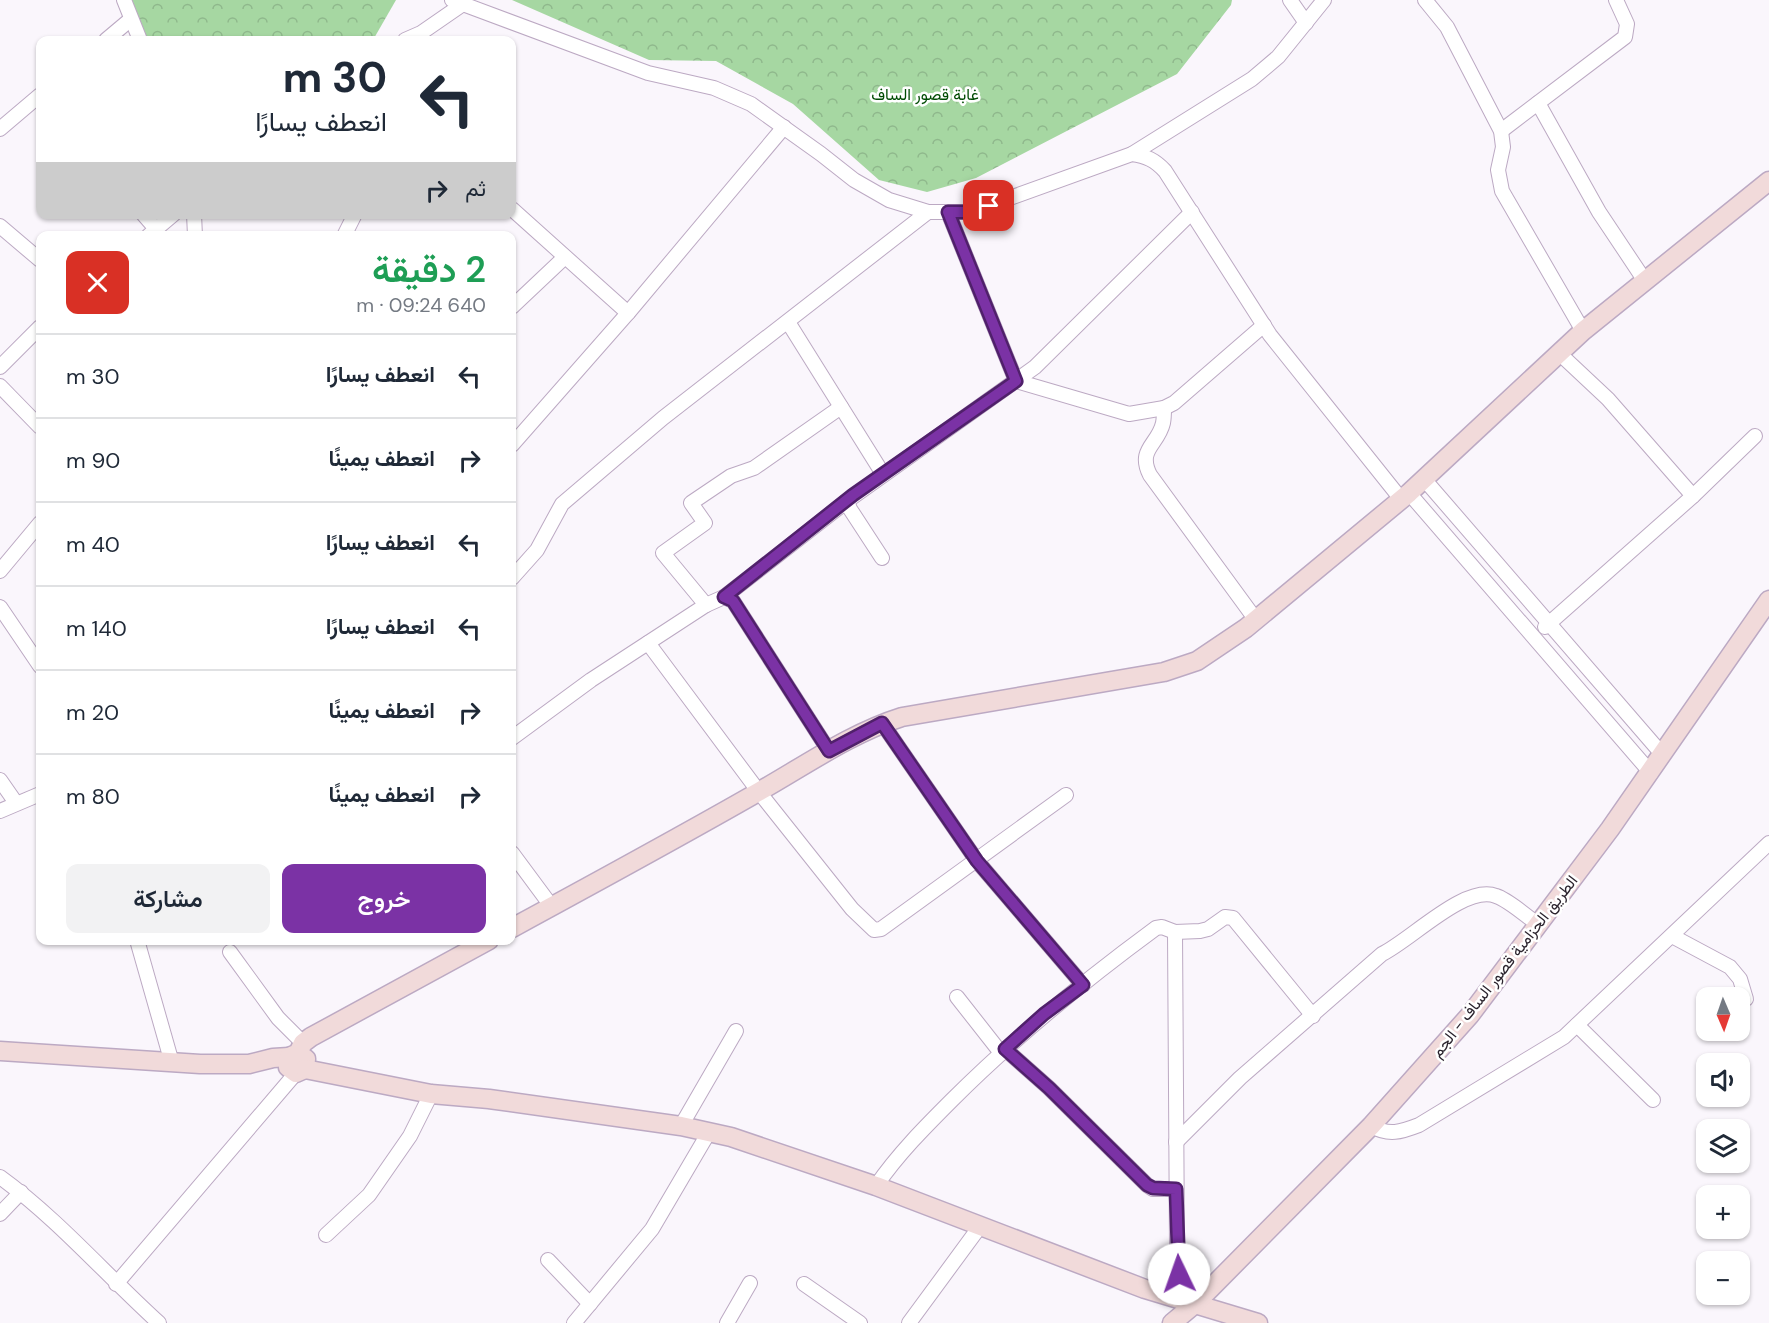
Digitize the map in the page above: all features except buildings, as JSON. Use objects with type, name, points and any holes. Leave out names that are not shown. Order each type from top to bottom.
[{"type":"street","points":[[124,0],[138,36]]},
{"type":"street","points":[[1290,0],[1306,23]]},
{"type":"street","points":[[422,36],[457,2],[648,73],[714,88],[751,104],[854,180],[889,200],[928,212],[970,212],[1132,154],[1252,79],[1278,57],[1324,0]]},
{"type":"street","points":[[1425,0],[1447,27],[1501,131],[1503,147],[1498,170],[1502,191],[1583,331]]},
{"type":"street","points":[[1501,131],[1625,37],[1627,24],[1616,0]]},
{"type":"street","points":[[111,36],[131,19]]},
{"type":"street","points":[[0,129],[36,99]]},
{"type":"street","points":[[1538,103],[1599,212],[1645,281]]},
{"type":"street","points":[[516,440],[628,313],[784,127]]},
{"type":"street","points":[[1132,154],[1156,161],[1165,171],[1264,325],[1405,496],[1534,636],[1651,773]]},
{"type":"street","points":[[516,926],[882,723],[902,717],[1178,669],[1208,655],[1256,620],[1405,496],[1583,331],[1769,181]]},
{"type":"street","points":[[516,574],[537,550],[562,504],[663,418],[928,212]]},
{"type":"street","points":[[948,212],[1016,381]]},
{"type":"street","points":[[516,735],[591,680],[706,605],[724,597],[883,474],[1035,367],[1191,212]]},
{"type":"street","points":[[516,213],[628,313]]},
{"type":"street","points":[[153,231],[168,219]]},
{"type":"street","points":[[0,226],[36,257]]},
{"type":"street","points":[[516,303],[565,257]]},
{"type":"street","points":[[788,322],[883,474]]},
{"type":"street","points":[[1016,381],[1129,414],[1164,408],[1174,403],[1264,325]]},
{"type":"street","points":[[0,367],[36,331]]},
{"type":"street","points":[[1560,354],[1608,399],[1693,496]]},
{"type":"street","points":[[0,386],[36,423]]},
{"type":"street","points":[[706,605],[663,553],[705,523],[691,503],[731,476],[754,468],[841,408]]},
{"type":"street","points":[[1164,408],[1163,424],[1147,453],[1145,466],[1256,620]]},
{"type":"street","points":[[1534,636],[1693,496],[1755,436]]},
{"type":"street","points":[[1424,478],[1662,754]]},
{"type":"street","points":[[847,501],[882,558]]},
{"type":"street","points":[[0,572],[36,528]]},
{"type":"street","points":[[724,597],[733,601],[829,751]]},
{"type":"street","name":"الطريق الحزامية قصور الساف - الجم","points":[[1172,1323],[1196,1303],[1371,1126],[1470,1015],[1651,773],[1769,600]]},
{"type":"street","points":[[0,607],[36,660]]},
{"type":"street","points":[[648,643],[759,792],[852,909],[874,930],[881,929],[1065,795]]},
{"type":"street","points":[[882,723],[977,861],[1083,985]]},
{"type":"street","points":[[0,780],[16,803]]},
{"type":"street","points":[[0,811],[36,796]]},
{"type":"street","points":[[1371,1126],[1388,1133],[1401,1132],[1419,1125],[1564,1037],[1769,843]]},
{"type":"street","points":[[516,858],[552,907]]},
{"type":"street","points":[[1176,1142],[1240,1078],[1382,954],[1398,946],[1463,899],[1483,894],[1497,896],[1539,925]]},
{"type":"street","points":[[876,1186],[895,1159],[976,1075],[1044,1014],[1156,928],[1162,927],[1175,932],[1200,931],[1208,929],[1225,917],[1233,918],[1313,1016]]},
{"type":"street","points":[[1172,1297],[1179,1280],[1176,1189],[1175,932]]},
{"type":"street","points":[[1672,936],[1730,967],[1740,979],[1742,987]]},
{"type":"street","points":[[138,945],[172,1063]]},
{"type":"street","points":[[116,1284],[321,1031],[480,945]]},
{"type":"street","points":[[230,952],[278,1018],[297,1061]]},
{"type":"street","points":[[957,997],[1003,1051],[1049,1088],[1147,1185],[1153,1188],[1176,1189]]},
{"type":"street","points":[[1577,1025],[1653,1100]]},
{"type":"street","points":[[681,1126],[736,1030]]},
{"type":"street","points":[[0,1051],[172,1063],[249,1064],[260,1069],[297,1061],[431,1094],[500,1101],[681,1126],[709,1132],[731,1137],[876,1186],[1145,1289],[1258,1323]]},
{"type":"street","points":[[326,1235],[369,1195],[410,1136],[431,1094]]},
{"type":"street","points":[[574,1323],[652,1229],[709,1132]]},
{"type":"street","points":[[0,1177],[21,1192],[60,1227],[116,1284],[159,1323]]},
{"type":"street","points":[[0,1214],[21,1192]]},
{"type":"street","points":[[909,1323],[981,1225]]},
{"type":"street","points":[[548,1260],[590,1304]]},
{"type":"street","points":[[727,1323],[750,1283]]},
{"type":"street","points":[[804,1284],[860,1323]]},
{"type":"green space","points":[[129,0],[396,0],[375,36],[145,36]]},
{"type":"green space","name":"غابة قصور الساف","points":[[512,0],[1232,0],[1231,5],[1177,74],[976,178],[927,192],[879,180],[793,104],[716,61],[649,60]]},
{"type":"route","points":[[989,206],[970,212],[948,212],[1016,381],[853,495],[724,597],[733,601],[829,751],[882,723],[977,861],[1083,985],[1044,1014],[1005,1049],[1049,1088],[1147,1185],[1153,1188],[1176,1189],[1179,1274]]}]
